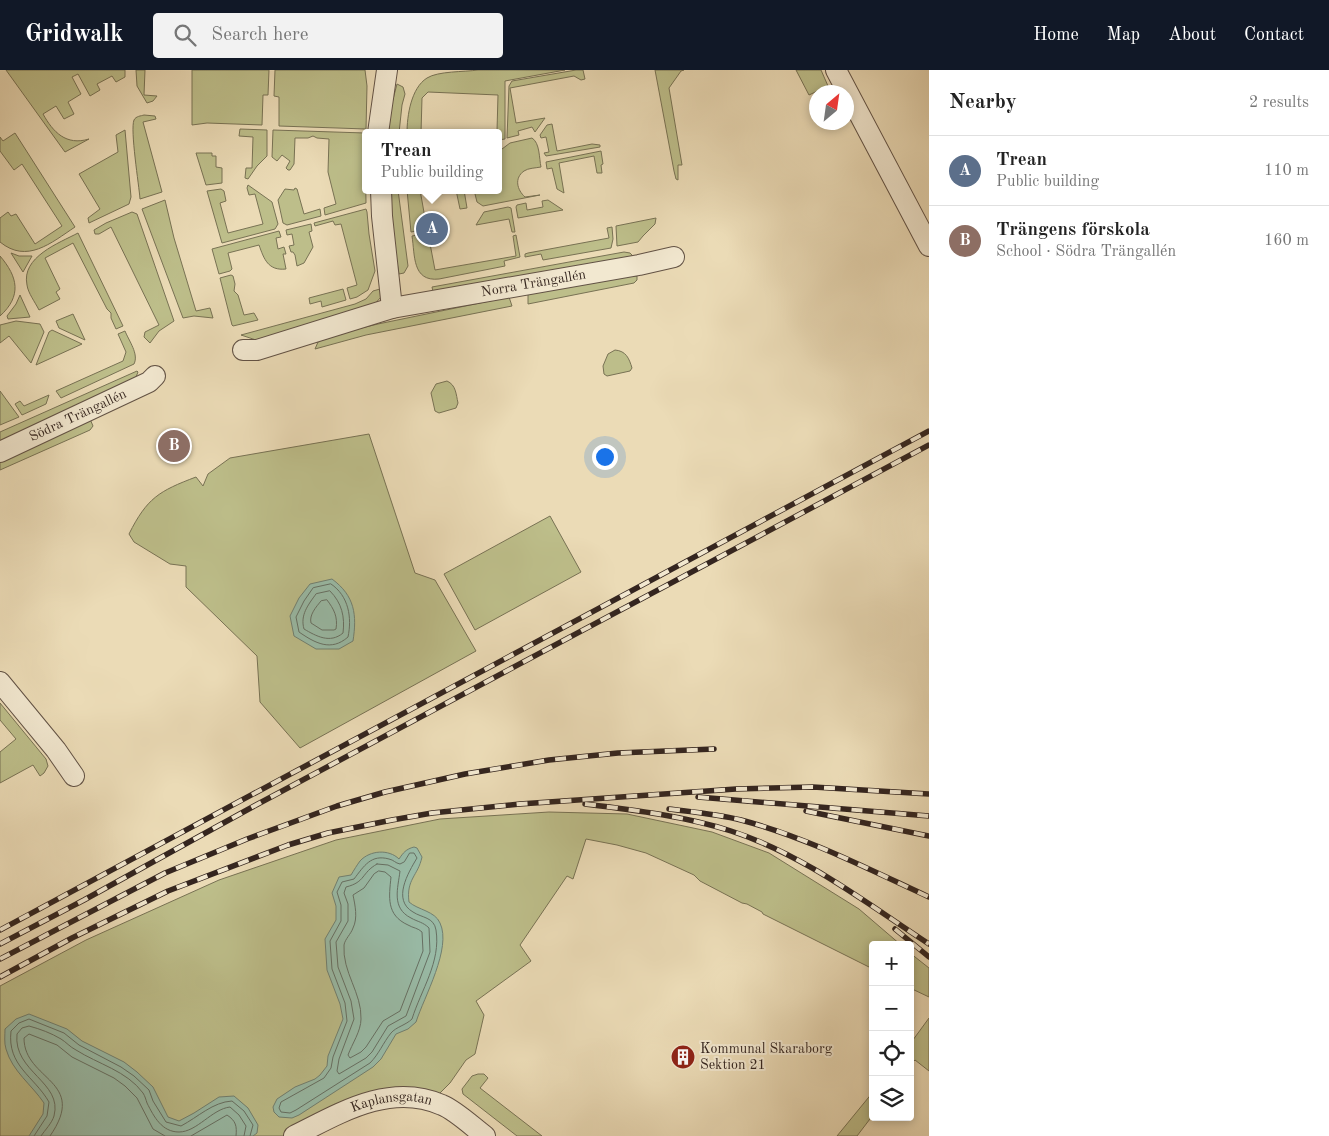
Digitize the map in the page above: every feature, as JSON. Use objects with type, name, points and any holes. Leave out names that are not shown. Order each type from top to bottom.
[{"type":"street","points":[[379,129],[387,70]]},
{"type":"street","points":[[836,70],[929,246]]},
{"type":"street","points":[[381,194],[392,308]]},
{"type":"street","name":"Norra Trängallén","points":[[243,350],[256,350],[392,308],[640,265],[674,257]]},
{"type":"street","name":"Södra Trängallén","points":[[0,452],[150,382],[155,376]]},
{"type":"street","points":[[0,682],[56,750],[74,776]]},
{"type":"street","name":"Kaplansgatan","points":[[294,1136],[349,1108],[387,1097],[414,1096],[443,1105],[486,1136]]},
{"type":"shaded area","points":[[6,70],[125,70],[125,77],[116,82],[112,76],[97,84],[100,90],[90,96],[78,74],[72,77],[81,94],[68,102],[74,114],[64,119],[56,106],[43,114],[61,136],[74,141],[89,139],[65,152]]},
{"type":"shaded area","points":[[136,70],[145,70],[144,95],[157,96],[153,101],[147,103],[137,86]]},
{"type":"shaded area","points":[[192,70],[269,70],[268,95],[263,95],[262,125],[207,123],[192,125]]},
{"type":"shaded area","points":[[275,70],[365,70],[367,86],[366,129],[279,126],[279,97],[274,96]]},
{"type":"shaded area","points":[[478,70],[565,70],[505,81],[505,139],[502,139],[502,129],[497,129],[498,95],[428,92],[422,98],[421,129],[407,129],[411,103],[417,88],[427,78],[451,72]]},
{"type":"shaded area","points":[[583,70],[585,79],[581,80],[574,76],[510,88],[516,123],[545,118],[535,132],[532,127],[518,131],[519,135],[507,138],[509,86],[512,81]]},
{"type":"shaded area","points":[[655,70],[684,70],[681,71],[669,88],[682,165],[678,165],[678,180],[674,171]]},
{"type":"shaded area","points":[[796,70],[821,70],[828,85],[809,85],[809,95]]},
{"type":"shaded area","points":[[397,84],[403,87],[405,94],[399,129],[388,129],[391,107]]},
{"type":"shaded area","points":[[144,115],[155,116],[156,119],[143,122],[162,192],[140,199],[133,126],[134,120],[137,117]]},
{"type":"shaded area","points":[[552,124],[557,151],[592,144],[600,145],[600,147],[546,156],[544,153],[549,152],[546,137],[541,138],[540,135],[547,125]]},
{"type":"shaded area","points":[[240,129],[267,130],[267,156],[248,179],[245,178],[246,168],[252,168],[253,137],[239,136]]},
{"type":"shaded area","points":[[125,130],[131,197],[129,204],[89,223],[88,218],[100,209],[79,174],[118,152],[116,135]]},
{"type":"shaded area","points":[[273,130],[362,133],[362,194],[366,194],[366,203],[325,215],[324,208],[336,204],[328,172],[329,139],[313,136],[295,138],[294,164],[290,170],[286,168],[290,161],[282,155],[277,161],[272,157]]},
{"type":"shaded area","points":[[15,133],[75,227],[48,245],[29,251],[10,248],[0,242],[0,218],[8,212],[11,216],[16,214],[35,244],[62,226],[22,164],[14,170],[0,151],[0,137],[3,141]]},
{"type":"shaded area","points":[[532,138],[535,140],[541,167],[524,171],[519,177],[518,184],[520,191],[525,197],[540,195],[483,206],[477,202],[475,194],[502,194],[502,149],[510,143]]},
{"type":"shaded area","points":[[601,151],[602,173],[597,173],[594,156],[559,163],[564,193],[557,189],[552,168],[547,169],[546,162]]},
{"type":"shaded area","points":[[196,153],[212,153],[212,156],[216,156],[216,167],[222,168],[222,183],[206,185]]},
{"type":"shaded area","points":[[248,185],[272,202],[278,224],[275,229],[222,243],[207,191],[221,189],[224,191],[226,201],[220,203],[228,233],[263,224],[255,194],[249,195]]},
{"type":"shaded area","points":[[295,188],[297,189],[304,214],[320,209],[321,216],[287,225],[283,223],[278,200],[285,189],[294,190]]},
{"type":"shaded area","points":[[388,194],[399,194],[408,266],[404,273],[399,274]]},
{"type":"shaded area","points":[[407,194],[421,194],[427,229],[411,232]]},
{"type":"shaded area","points":[[457,194],[465,194],[467,208],[460,209]]},
{"type":"shaded area","points":[[165,200],[174,238],[196,311],[210,308],[213,318],[194,316],[183,318],[142,209]]},
{"type":"shaded area","points":[[548,200],[563,210],[518,218],[517,205],[526,203],[527,210],[543,207],[542,201]]},
{"type":"shaded area","points":[[511,208],[515,232],[512,232],[509,219],[476,225],[484,212]]},
{"type":"shaded area","points":[[366,209],[375,271],[368,290],[350,299],[347,288],[357,285],[341,224],[335,225],[333,221],[315,226],[314,223]]},
{"type":"shaded area","points":[[132,212],[137,214],[174,321],[159,331],[150,343],[144,337],[145,332],[159,325],[111,227],[99,234],[95,234],[94,230]]},
{"type":"shaded area","points":[[656,218],[655,224],[638,242],[617,246],[616,226]]},
{"type":"shaded area","points":[[311,224],[312,231],[309,232],[313,247],[304,263],[297,266],[295,255],[291,252],[289,246],[294,245],[292,234],[287,235],[286,230]]},
{"type":"shaded area","points":[[612,227],[613,239],[611,248],[543,260],[541,254],[525,257],[525,254],[528,253],[609,238],[607,228]]},
{"type":"shaded area","points":[[279,231],[281,237],[276,238],[278,249],[284,247],[286,254],[283,254],[286,269],[271,266],[265,259],[259,245],[228,253],[232,269],[219,274],[212,249]]},
{"type":"shaded area","points":[[78,233],[123,326],[116,329],[111,313],[107,309],[73,243],[45,258],[60,289],[56,292],[60,299],[39,310],[30,294],[27,285],[27,275],[35,259],[52,246]]},
{"type":"shaded area","points":[[428,233],[435,270],[516,256],[513,236],[516,235],[520,257],[504,261],[505,266],[439,279],[430,279],[419,272],[416,266],[412,236]]},
{"type":"shaded area","points":[[624,252],[630,253],[633,256],[434,296],[432,287]]},
{"type":"shaded area","points":[[11,253],[19,256],[32,256],[23,272]]},
{"type":"shaded area","points":[[0,256],[11,271],[15,286],[12,301],[0,316]]},
{"type":"shaded area","points":[[231,275],[235,284],[234,291],[238,295],[244,315],[254,313],[258,320],[232,325],[220,278]]},
{"type":"shaded area","points":[[637,276],[637,280],[634,283],[528,304],[528,294]]},
{"type":"shaded area","points":[[343,289],[346,300],[322,307],[321,301],[310,304],[309,298]]},
{"type":"shaded area","points":[[382,290],[381,297],[371,308],[256,340],[241,335],[355,304],[366,299],[373,291]]},
{"type":"shaded area","points":[[20,295],[30,317],[8,319],[7,316]]},
{"type":"shaded area","points":[[509,297],[512,306],[366,335],[315,349],[318,342],[324,337]]},
{"type":"shaded area","points":[[73,314],[85,340],[59,328],[56,321]]},
{"type":"shaded area","points":[[16,321],[40,324],[44,332],[31,363],[9,336],[0,343],[0,325]]},
{"type":"shaded area","points":[[52,330],[82,344],[36,365],[49,332]]},
{"type":"shaded area","points":[[125,331],[133,348],[134,364],[61,398],[56,391],[123,361],[126,352],[118,334]]},
{"type":"shaded area","points":[[615,350],[622,352],[626,356],[632,368],[630,371],[607,376],[604,374],[603,366],[608,354]]},
{"type":"shaded area","points":[[137,371],[136,377],[0,443],[0,432]]},
{"type":"shaded area","points":[[447,381],[454,387],[458,403],[456,408],[439,413],[435,411],[431,393],[436,384]]},
{"type":"shaded area","points":[[0,391],[19,417],[0,425]]},
{"type":"shaded area","points":[[49,395],[46,404],[22,415],[15,404],[20,401],[24,406]]},
{"type":"shaded area","points":[[90,419],[93,426],[90,430],[0,470],[0,459]]},
{"type":"shaded area","points":[[369,434],[415,573],[435,580],[476,651],[300,748],[260,702],[257,656],[186,587],[186,566],[170,564],[134,542],[129,534],[142,512],[155,497],[172,487],[196,477],[203,486],[208,474],[230,458]]},
{"type":"shaded area","points":[[550,516],[581,572],[475,630],[444,574]]},
{"type":"shaded area","points":[[0,703],[46,759],[48,766],[40,776],[33,765],[0,783],[0,752],[16,739],[0,720]]},
{"type":"shaded area","points":[[549,812],[627,814],[712,832],[769,853],[859,909],[896,941],[869,941],[869,967],[700,881],[694,875],[646,853],[586,839],[573,879],[567,876],[520,945],[531,961],[476,1001],[484,1015],[475,1054],[466,1060],[450,1083],[438,1095],[426,1091],[286,1136],[0,1136],[0,986],[86,940],[219,880],[336,840],[440,819]]},
{"type":"shaded area","points":[[914,956],[929,968],[929,997],[914,990]]},
{"type":"shaded area","points":[[929,1018],[929,1071],[914,1061],[914,1039]]},
{"type":"shaded area","points":[[484,1074],[488,1078],[480,1088],[542,1136],[517,1136],[463,1094],[462,1089],[472,1076]]},
{"type":"shaded area","points":[[869,1097],[869,1120],[857,1136],[837,1136]]},
{"type":"water","points":[[332,579],[346,592],[353,607],[355,623],[353,641],[339,649],[316,649],[294,636],[290,616],[299,598],[310,584]]},
{"type":"water","points":[[414,847],[417,848],[422,857],[409,888],[409,902],[438,919],[443,933],[440,959],[416,1022],[408,1029],[396,1034],[381,1059],[373,1067],[299,1115],[292,1118],[279,1117],[274,1112],[273,1107],[277,1099],[295,1087],[315,1079],[327,1066],[328,1056],[343,1019],[340,1004],[327,970],[325,939],[336,920],[336,906],[332,893],[339,877],[351,875],[364,857],[374,853],[385,852],[399,859],[405,852]]},
{"type":"water","points":[[29,1014],[67,1029],[82,1041],[124,1062],[153,1087],[168,1117],[179,1121],[219,1097],[234,1096],[248,1108],[258,1125],[257,1133],[253,1136],[29,1136],[43,1114],[44,1103],[17,1071],[9,1057],[5,1044],[5,1029],[16,1019]]},
{"type":"railway","points":[[0,930],[929,431]]},
{"type":"railway","points":[[0,944],[929,445]]},
{"type":"railway","points":[[0,959],[165,873],[247,839],[337,806],[385,792],[465,774],[549,760],[618,753],[714,749]]},
{"type":"railway","points":[[0,977],[72,938],[168,891],[288,845],[328,833],[392,820],[432,813],[520,804],[736,789],[813,787],[929,794]]},
{"type":"railway","points":[[698,797],[929,816]]},
{"type":"railway","points":[[585,804],[677,817],[731,831],[758,841],[809,866],[858,896],[929,944]]},
{"type":"railway","points":[[669,809],[723,816],[789,835],[836,854],[929,897]]},
{"type":"railway","points":[[806,811],[929,836]]},
{"type":"railway","points":[[895,929],[929,957]]},
{"type":"place","name":"Trean","points":[[432,229]]},
{"type":"place","name":"Trängens förskola","points":[[174,446]]},
{"type":"place","name":"Kommunal Skaraborg Sektion 21","points":[[683,1057]]}]
